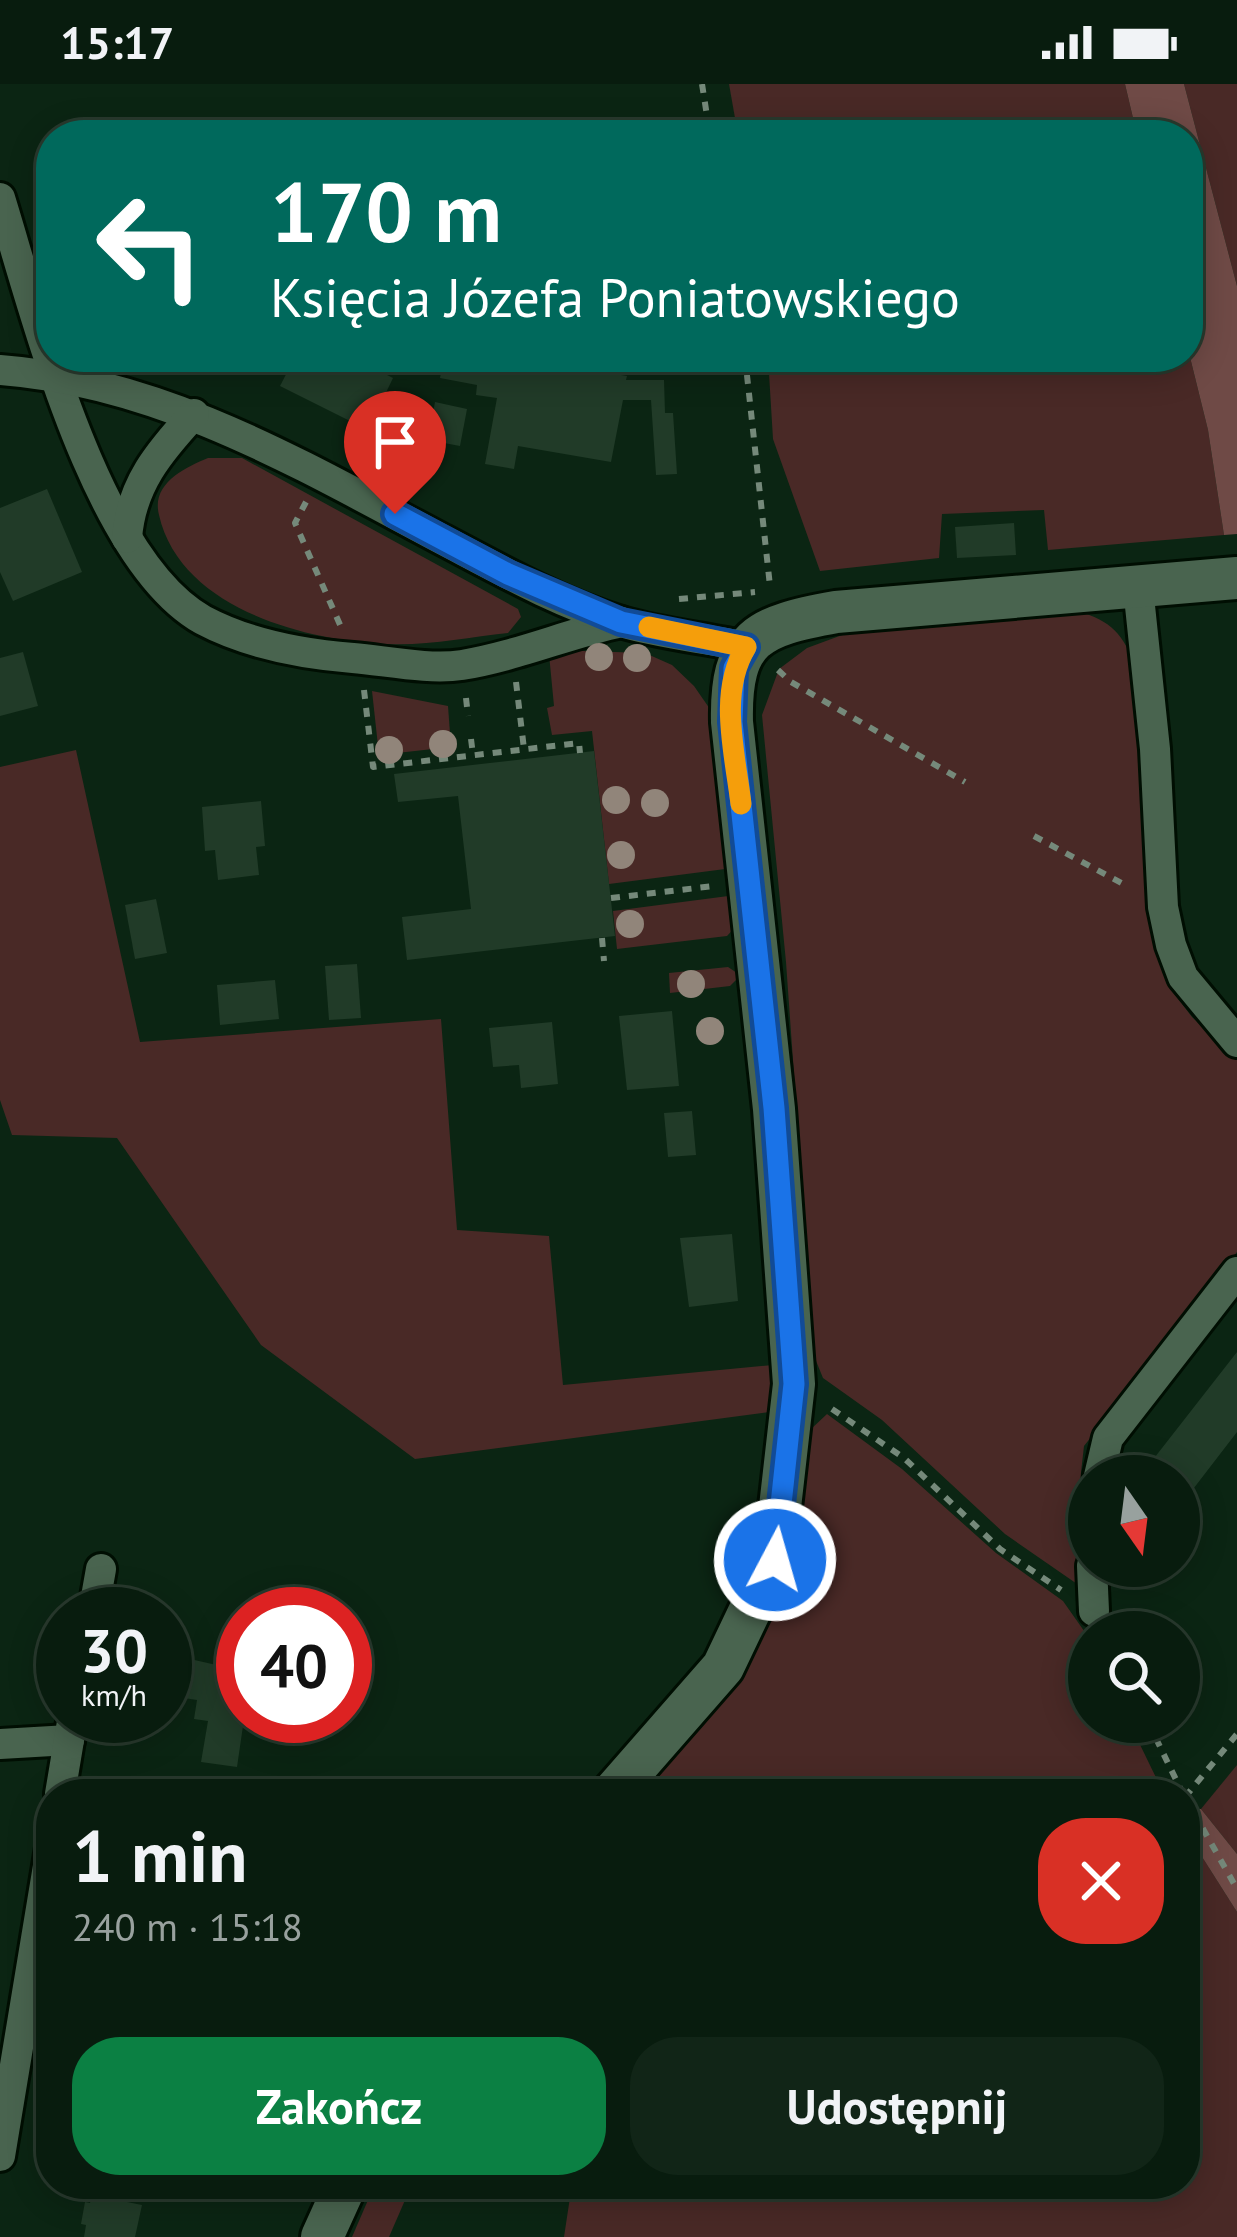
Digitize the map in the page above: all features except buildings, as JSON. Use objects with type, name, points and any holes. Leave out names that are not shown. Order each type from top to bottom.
[{"type":"street","points":[[0,198],[36,318]]},
{"type":"street","points":[[0,370],[53,374],[137,394],[194,415],[320,474],[508,574],[621,622],[769,644]]},
{"type":"street","points":[[53,374],[88,461],[127,538],[159,581],[202,619],[284,650],[456,666],[512,655],[621,622]]},
{"type":"street","points":[[127,538],[129,511],[140,481],[194,415]]},
{"type":"street","points":[[625,1779],[723,1667],[775,1560],[794,1384],[774,1108],[731,688],[734,668],[769,644],[790,620],[836,612],[1237,578]]},
{"type":"street","points":[[1138,587],[1155,749],[1163,907],[1183,977],[1237,1042]]},
{"type":"street","points":[[1104,1455],[1108,1438],[1237,1272]]},
{"type":"street","points":[[98,1587],[101,1569]]},
{"type":"street","points":[[1093,1587],[1094,1611]]},
{"type":"street","points":[[0,1744],[36,1736]]},
{"type":"street","points":[[62,1779],[68,1743]]},
{"type":"street","points":[[0,2156],[36,1938]]},
{"type":"street","points":[[322,2237],[339,2199]]},
{"type":"path","points":[[702,84],[708,120]]},
{"type":"path","points":[[746,372],[769,644],[775,667],[791,682],[965,782]]},
{"type":"path","points":[[320,474],[296,524],[343,631],[338,675],[363,681],[374,772],[579,743],[580,753]]},
{"type":"path","points":[[500,691],[517,688],[524,749]]},
{"type":"path","points":[[451,697],[483,693]]},
{"type":"path","points":[[466,695],[468,716]]},
{"type":"path","points":[[471,739],[473,755]]},
{"type":"path","points":[[1034,836],[1163,907]]},
{"type":"path","points":[[610,898],[749,881]]},
{"type":"path","points":[[602,938],[604,961]]},
{"type":"path","points":[[794,1384],[904,1458],[1000,1549],[1094,1611]]},
{"type":"path","points":[[1199,1779],[1237,1734]]},
{"type":"path","points":[[1158,1743],[1176,1779]]},
{"type":"path","points":[[1200,1824],[1237,1889]]},
{"type":"shaded area","points":[[729,84],[1125,84],[1133,120],[735,120]]},
{"type":"shaded area","points":[[1125,84],[1184,84],[1193,120],[1133,120]]},
{"type":"shaded area","points":[[1184,84],[1237,84],[1237,286],[1203,156],[1203,120],[1193,120]]},
{"type":"shaded area","points":[[1203,156],[1237,286],[1237,534],[1224,535],[1194,372],[1203,372]]},
{"type":"shaded area","points":[[769,372],[1194,372],[1224,535],[1048,550],[1044,510],[942,514],[939,558],[820,571],[773,439]]},
{"type":"shaded area","points":[[208,458],[242,458],[518,609],[521,617],[508,633],[402,644],[320,636],[250,613],[192,574],[171,547],[159,515],[165,486]]},
{"type":"shaded area","points":[[1072,610],[1111,627],[1134,664],[1152,935],[1167,984],[1192,1017],[1237,1060],[1237,1252],[1084,1446],[1083,1455],[1068,1455],[1068,1578],[1005,1534],[882,1420],[823,1378],[814,1356],[786,962],[762,715],[779,669],[807,648],[853,631]]},
{"type":"shaded area","points":[[553,650],[645,653],[672,665],[694,686],[712,712],[733,868],[609,884],[592,731],[552,735],[547,708],[554,706],[549,654]]},
{"type":"shaded area","points":[[372,691],[448,706],[451,747],[379,755]]},
{"type":"shaded area","points":[[76,750],[140,1042],[441,1019],[457,1230],[549,1236],[563,1385],[773,1365],[777,1411],[415,1459],[261,1345],[117,1138],[12,1135],[0,1100],[0,767]]},
{"type":"shaded area","points":[[736,895],[737,925],[727,936],[617,949],[613,911]]},
{"type":"shaded area","points":[[728,967],[737,973],[730,986],[670,993],[669,973]]},
{"type":"shaded area","points":[[827,1414],[902,1469],[996,1553],[1063,1601],[1070,1611],[1068,1743],[1139,1743],[1157,1779],[648,1779],[738,1676],[798,1566],[810,1430]]},
{"type":"shaded area","points":[[1237,1765],[1237,1854],[1201,1809]]},
{"type":"shaded area","points":[[1200,1809],[1237,1854],[1237,1912],[1200,1854]]},
{"type":"shaded area","points":[[1200,1854],[1237,1912],[1237,2237],[564,2237],[570,2199],[1200,2199]]},
{"type":"shaded area","points":[[368,2199],[405,2199],[389,2237],[352,2237]]},
{"type":"slow traffic","points":[[649,627],[746,647],[734,668],[731,688],[741,804]]},
{"type":"route","points":[[395,514],[508,574],[621,622],[746,647],[734,668],[732,722],[774,1108],[794,1384],[775,1560]]}]
